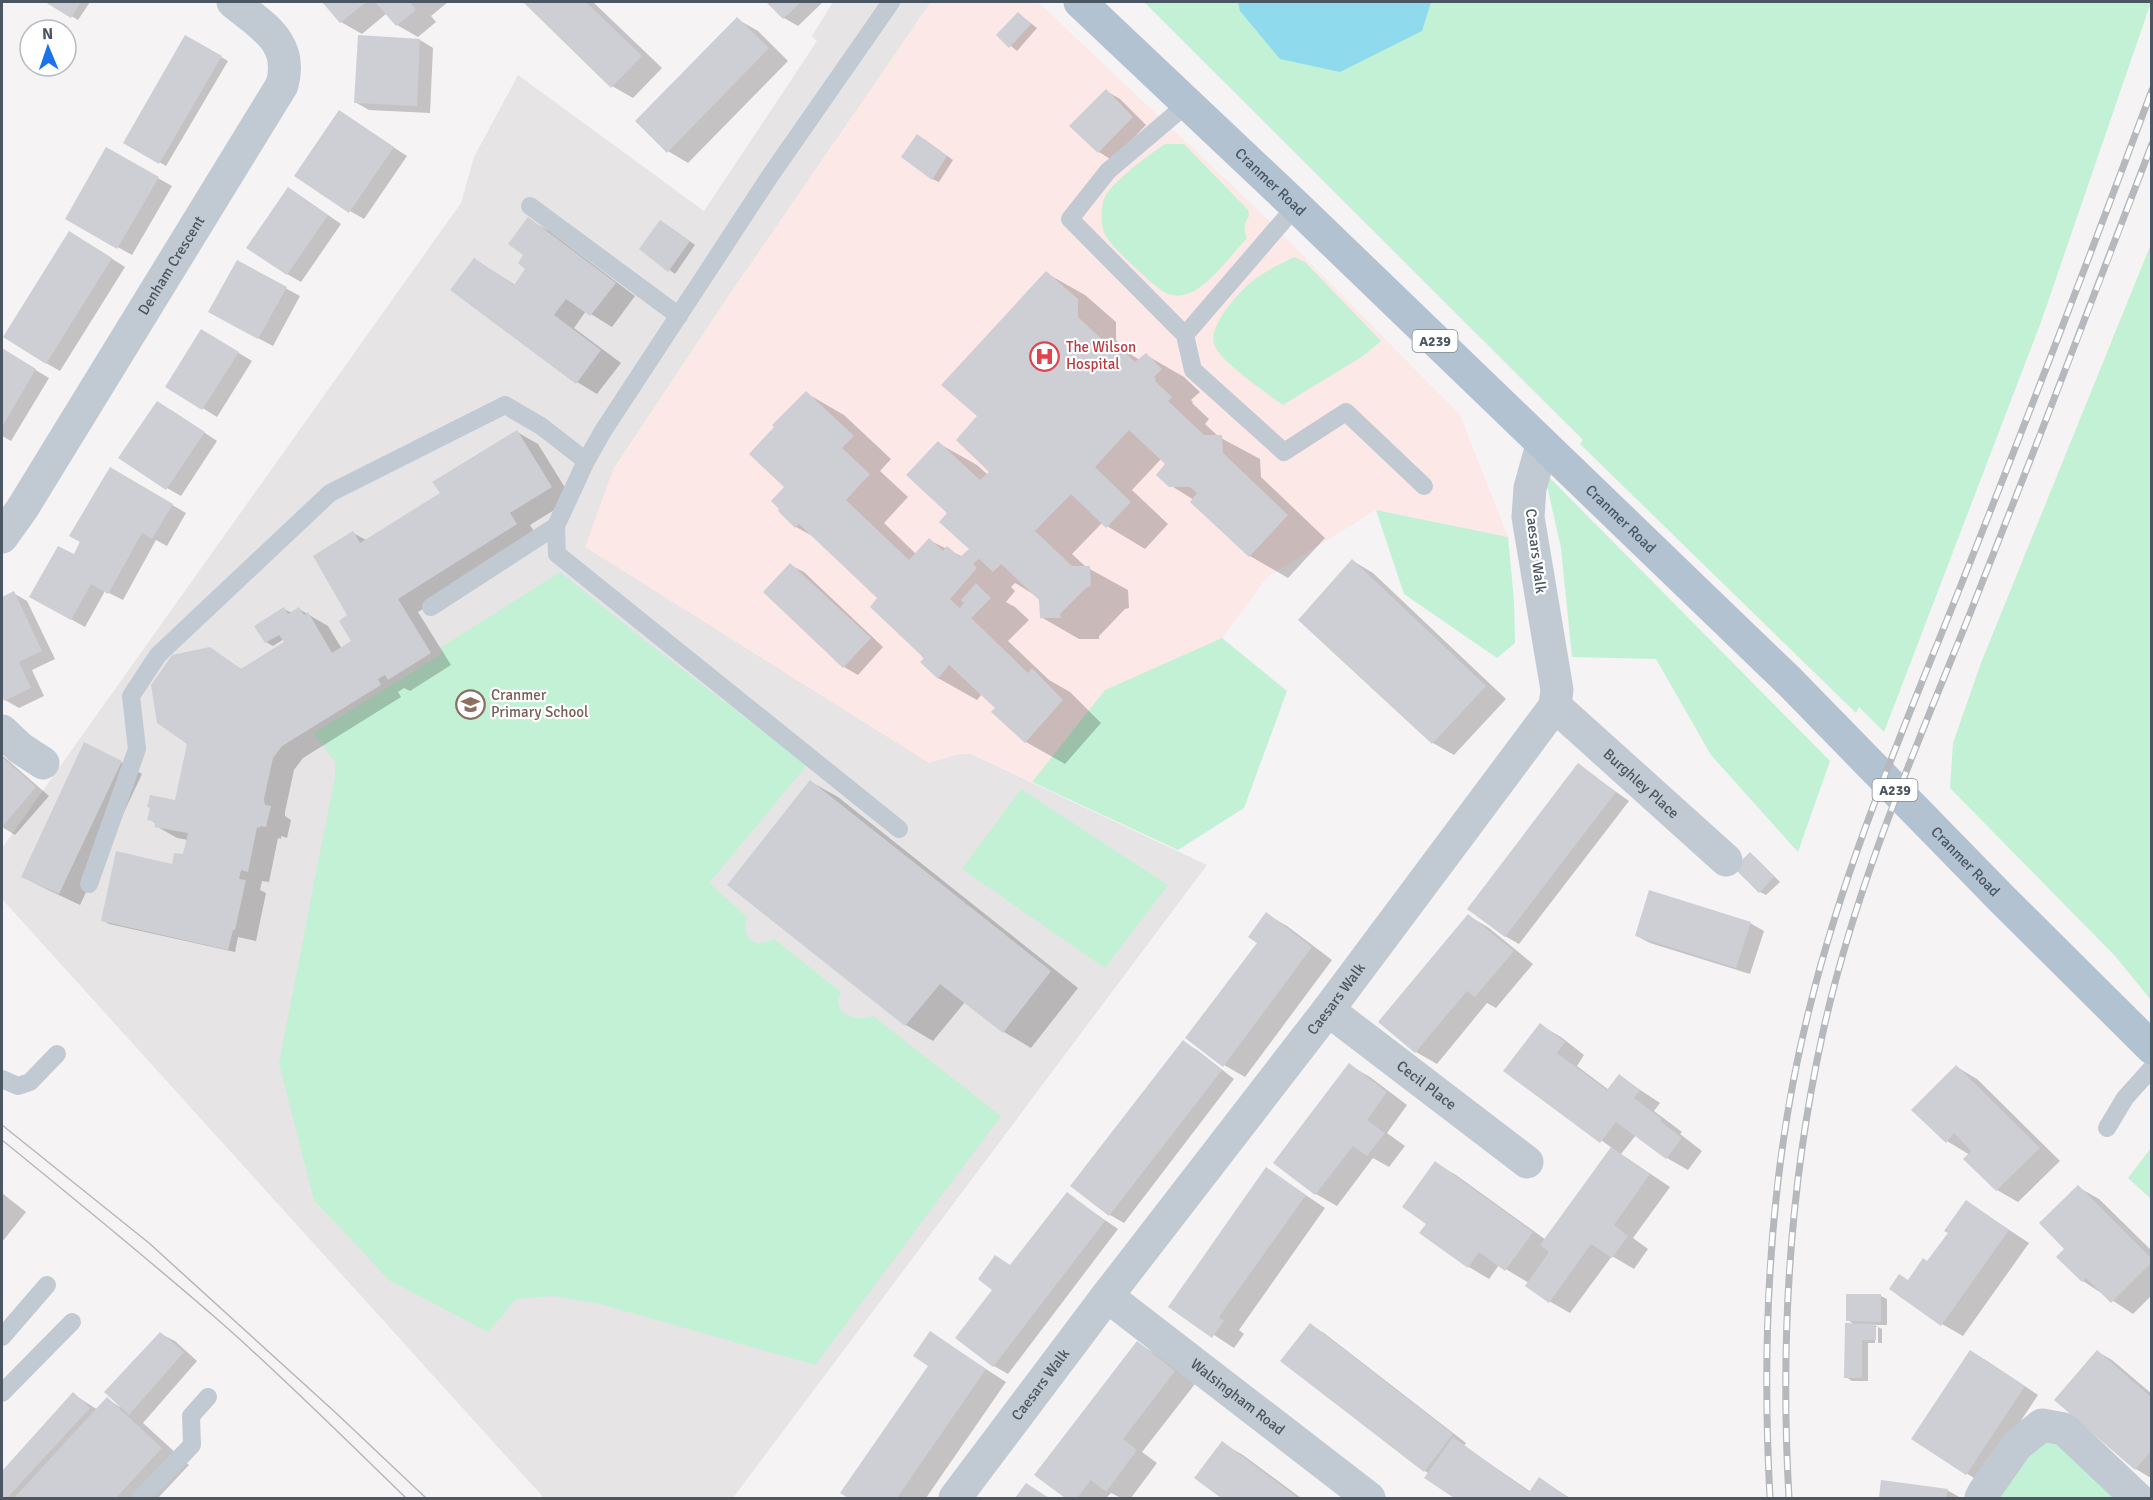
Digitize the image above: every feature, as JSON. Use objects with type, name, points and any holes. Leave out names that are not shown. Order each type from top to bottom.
[{"type":"main road","name":"Cranmer Road","points":[[1080,2],[1296,206],[1789,681],[2151,1048]]},
{"type":"street","name":"Denham Crescent","points":[[2,537],[28,499],[282,85],[286,72],[282,48],[272,36],[233,2]]},
{"type":"street","name":"Caesars Walk","points":[[955,1498],[1107,1296],[1328,1010],[1555,706],[1557,690],[1528,517],[1530,488],[1542,445]]},
{"type":"street","name":"Burghley Place","points":[[1555,706],[1726,860]]},
{"type":"street","points":[[2,731],[43,763]]},
{"type":"street","name":"Cecil Place","points":[[1328,1010],[1527,1162]]},
{"type":"street","name":"Walsingham Road","points":[[1107,1296],[1369,1498]]},
{"type":"street","points":[[1981,1498],[2017,1445],[2042,1425],[2064,1429],[2137,1498]]},
{"type":"lane","points":[[891,2],[770,176],[603,431],[586,461],[556,526],[557,554],[899,829]]},
{"type":"lane","points":[[1187,104],[1108,171],[1070,219],[1185,334],[1193,370],[1284,452],[1346,412],[1424,486]]},
{"type":"lane","points":[[530,206],[679,316]]},
{"type":"lane","points":[[1185,334],[1296,206]]},
{"type":"lane","points":[[89,884],[137,749],[130,696],[158,654],[330,493],[506,405],[541,426],[586,461]]},
{"type":"lane","points":[[431,606],[556,526]]},
{"type":"lane","points":[[2,1079],[18,1086],[30,1082],[57,1054]]},
{"type":"lane","points":[[2107,1128],[2125,1098],[2151,1068]]},
{"type":"lane","points":[[2,1337],[47,1285]]},
{"type":"lane","points":[[2,1393],[72,1322]]},
{"type":"lane","points":[[141,1498],[192,1445],[191,1416],[208,1397]]},
{"type":"shaded area","name":"Cranmer Primary School","points":[[833,2],[931,2],[728,297],[613,470],[929,762],[960,754],[971,754],[1207,865],[733,1498],[544,1498],[2,899],[2,848],[461,203],[474,157],[518,75],[704,211],[817,41],[812,36]]},
{"type":"shaded area","name":"The Wilson Hospital","points":[[931,2],[1038,2],[1261,213],[1460,415],[1508,537],[1376,510],[1267,577],[1222,638],[1105,690],[1032,782],[971,754],[960,754],[929,763],[585,547],[613,470],[728,297]]},
{"type":"green space","points":[[1144,2],[2151,2],[2041,322],[1884,732],[1859,707],[1856,713],[1580,444],[1583,440]]},
{"type":"green space","points":[[1165,144],[1184,144],[1248,210],[1249,216],[1245,226],[1247,238],[1209,280],[1191,292],[1180,296],[1161,290],[1117,250],[1103,230],[1101,214],[1104,199],[1114,185],[1131,169]]},
{"type":"green space","points":[[2151,244],[2151,1000],[2115,956],[1950,788],[1953,743],[1981,663]]},
{"type":"green space","points":[[1294,257],[1305,262],[1381,341],[1363,356],[1283,405],[1224,359],[1217,351],[1214,336],[1221,317],[1251,282]]},
{"type":"green space","points":[[1544,472],[1830,761],[1798,852],[1711,755],[1656,659],[1572,657],[1561,548]]},
{"type":"green space","points":[[1376,510],[1508,537],[1515,643],[1497,658],[1404,594]]},
{"type":"green space","points":[[560,572],[649,644],[807,765],[709,883],[747,917],[746,931],[751,940],[760,943],[774,939],[841,992],[838,1001],[840,1010],[855,1018],[873,1016],[1001,1116],[815,1365],[600,1304],[553,1296],[516,1299],[488,1332],[389,1280],[314,1200],[279,1063],[335,776],[335,762],[314,733],[442,654],[440,648]]},
{"type":"green space","points":[[1222,638],[1287,691],[1244,808],[1178,850],[1032,782],[1105,690]]},
{"type":"green space","points":[[1021,789],[1168,885],[1105,968],[962,869]]},
{"type":"green space","points":[[2151,1148],[2151,1199],[2128,1178]]},
{"type":"green space","points":[[2049,1434],[2123,1498],[1971,1498]]},
{"type":"water","points":[[1238,2],[1431,2],[1422,31],[1340,72],[1280,59],[1240,11]]},
{"type":"building","points":[[45,2],[81,2],[71,18]]},
{"type":"building","points":[[322,2],[366,2],[340,23]]},
{"type":"building","points":[[375,2],[413,2],[411,3],[416,10],[396,26]]},
{"type":"building","points":[[523,2],[586,2],[642,56],[611,88]]},
{"type":"building","points":[[801,2],[783,19],[767,3]]},
{"type":"building","points":[[1018,12],[1031,24],[1009,48],[996,35]]},
{"type":"building","points":[[737,17],[769,48],[667,153],[635,121]]},
{"type":"building","points":[[185,35],[222,56],[159,164],[123,143]]},
{"type":"building","points":[[358,35],[420,39],[417,106],[354,103]]},
{"type":"building","points":[[1106,89],[1133,117],[1098,153],[1069,126]]},
{"type":"building","points":[[339,110],[394,147],[349,213],[294,176]]},
{"type":"building","points":[[917,134],[947,156],[932,180],[901,157]]},
{"type":"building","points":[[106,147],[159,177],[117,249],[65,219]]},
{"type":"building","points":[[288,187],[328,215],[287,275],[246,248]]},
{"type":"building","points":[[528,217],[616,283],[590,316],[566,299],[554,315],[601,350],[576,384],[450,290],[474,258],[514,285],[525,269],[518,263],[523,255],[508,244]]},
{"type":"building","points":[[660,220],[690,241],[668,272],[639,249]]},
{"type":"building","points":[[69,231],[112,258],[46,364],[3,337]]},
{"type":"building","points":[[237,260],[287,287],[258,339],[208,312]]},
{"type":"building","points":[[1046,271],[1078,299],[1078,317],[1113,350],[1118,346],[1135,362],[1146,353],[1162,369],[1154,377],[1155,381],[1172,397],[1168,401],[1204,435],[1222,435],[1223,453],[1288,515],[1249,557],[1190,502],[1197,493],[1190,487],[1169,487],[1156,475],[1165,464],[1129,430],[1095,467],[1131,502],[1106,528],[1071,494],[1035,531],[1072,566],[1090,566],[1091,586],[1087,587],[1060,614],[1061,618],[1040,618],[1039,600],[1001,564],[993,572],[979,559],[973,564],[977,568],[950,599],[960,608],[964,603],[961,600],[976,583],[991,598],[971,618],[1028,673],[1032,668],[1063,700],[1025,743],[991,712],[995,708],[949,665],[938,679],[920,662],[924,658],[870,607],[877,598],[799,524],[795,528],[778,511],[779,509],[771,501],[784,487],[749,454],[774,427],[772,425],[806,391],[854,436],[842,448],[870,474],[846,500],[909,560],[929,538],[943,551],[947,546],[960,557],[969,549],[939,522],[947,513],[906,475],[938,441],[980,480],[989,472],[956,440],[977,416],[941,385]]},
{"type":"building","points":[[201,329],[239,352],[202,410],[165,387]]},
{"type":"building","points":[[2,348],[36,369],[2,427]]},
{"type":"building","points":[[157,401],[205,432],[166,490],[118,458]]},
{"type":"building","points":[[517,430],[552,487],[510,513],[517,524],[398,599],[431,653],[388,680],[385,675],[378,679],[381,685],[282,746],[273,758],[264,799],[265,805],[271,806],[266,827],[257,827],[248,872],[241,870],[239,879],[246,880],[228,950],[101,921],[116,851],[172,864],[174,853],[183,854],[188,833],[154,827],[156,822],[147,820],[150,795],[175,800],[187,744],[157,723],[151,685],[172,655],[210,647],[241,669],[284,642],[279,635],[265,643],[254,626],[284,607],[288,614],[299,607],[304,615],[308,612],[332,653],[351,641],[339,621],[347,615],[313,556],[353,531],[360,543],[440,493],[432,482]]},
{"type":"building","points":[[110,467],[173,504],[152,539],[142,533],[108,594],[91,584],[71,620],[29,597],[58,546],[74,554],[80,542],[69,536]]},
{"type":"building","points":[[1352,559],[1486,686],[1432,744],[1298,620]]},
{"type":"building","points":[[790,563],[871,638],[843,668],[763,592]]},
{"type":"building","points":[[14,591],[42,651],[19,662],[31,688],[4,701],[2,695],[2,597]]},
{"type":"building","points":[[84,742],[122,761],[59,894],[21,877]]},
{"type":"building","points":[[2,757],[36,787],[2,827]]},
{"type":"building","points":[[1578,763],[1616,792],[1505,937],[1467,909]]},
{"type":"building","points":[[810,780],[1051,971],[1003,1033],[940,984],[905,1026],[727,885]]},
{"type":"building","points":[[1750,852],[1774,877],[1759,893],[1734,868]]},
{"type":"building","points":[[1649,890],[1751,922],[1736,968],[1635,936]]},
{"type":"building","points":[[1266,912],[1312,947],[1223,1067],[1185,1038],[1257,943],[1248,937]]},
{"type":"building","points":[[1468,914],[1514,951],[1475,997],[1467,991],[1415,1053],[1378,1022]]},
{"type":"building","points":[[1540,1023],[1565,1042],[1557,1053],[1607,1090],[1619,1074],[1640,1090],[1634,1098],[1682,1138],[1666,1159],[1616,1122],[1600,1143],[1503,1071]]},
{"type":"building","points":[[1183,1040],[1222,1070],[1109,1216],[1070,1186]]},
{"type":"building","points":[[1349,1063],[1387,1092],[1367,1120],[1385,1133],[1367,1156],[1353,1146],[1315,1195],[1273,1163]]},
{"type":"building","points":[[1956,1065],[2040,1148],[1996,1191],[1963,1159],[1971,1151],[1954,1133],[1946,1143],[1911,1110]]},
{"type":"building","points":[[1611,1147],[1650,1174],[1614,1225],[1628,1236],[1612,1258],[1591,1244],[1549,1303],[1525,1286],[1549,1252],[1540,1245]]},
{"type":"building","points":[[1435,1161],[1533,1232],[1505,1271],[1479,1252],[1468,1268],[1419,1233],[1426,1224],[1402,1207]]},
{"type":"building","points":[[1266,1167],[1306,1195],[1219,1317],[1224,1321],[1212,1338],[1168,1307]]},
{"type":"building","points":[[2078,1185],[2151,1258],[2151,1263],[2111,1303],[2086,1278],[2082,1282],[2056,1257],[2064,1249],[2039,1223]]},
{"type":"building","points":[[1067,1192],[1105,1221],[993,1367],[955,1338],[992,1290],[978,1279],[995,1255],[1010,1265]]},
{"type":"building","points":[[1966,1200],[2009,1230],[1941,1326],[1889,1289],[1899,1274],[1908,1280],[1923,1258],[1927,1261],[1948,1233],[1944,1231]]},
{"type":"building","points":[[1846,1294],[1881,1294],[1881,1322],[1846,1321]]},
{"type":"building","points":[[1310,1323],[1453,1434],[1424,1472],[1280,1361]]},
{"type":"building","points":[[1845,1323],[1876,1324],[1876,1340],[1862,1340],[1862,1378],[1844,1378]]},
{"type":"building","points":[[930,1331],[986,1369],[897,1498],[848,1498],[840,1493],[928,1366],[913,1356]]},
{"type":"building","points":[[160,1332],[184,1352],[129,1415],[104,1392]]},
{"type":"building","points":[[1137,1341],[1175,1371],[1123,1439],[1137,1450],[1106,1492],[1091,1480],[1077,1498],[1065,1498],[1034,1475]]},
{"type":"building","points":[[1970,1350],[2025,1386],[1966,1475],[1911,1439]]},
{"type":"building","points":[[2097,1350],[2151,1397],[2151,1451],[2135,1470],[2054,1400]]},
{"type":"building","points":[[73,1392],[90,1408],[7,1498],[2,1498],[2,1471]]},
{"type":"building","points":[[107,1397],[162,1448],[116,1498],[14,1498]]},
{"type":"building","points":[[1453,1437],[1529,1492],[1539,1477],[1569,1498],[1454,1498],[1424,1478]]},
{"type":"building","points":[[1222,1441],[1298,1498],[1221,1498],[1194,1478]]},
{"type":"building","points":[[1881,1480],[1948,1489],[1946,1498],[1879,1498]]},
{"type":"building","points":[[1026,1483],[1049,1498],[1015,1498]]},
{"type":"tram line","points":[[2,1125],[149,1243],[426,1498]]},
{"type":"tram line","points":[[2,1140],[225,1326],[294,1389],[406,1498]]},
{"type":"railway","points":[[1770,1498],[1767,1436],[1768,1312],[1777,1189],[1796,1067],[1824,953],[1876,798],[2032,406],[2152,90]]},
{"type":"railway","points":[[1789,1498],[1786,1439],[1787,1322],[1795,1206],[1811,1090],[1836,978],[1887,821],[2152,144]]},
{"type":"place","name":"The Wilson Hospital","points":[[1045,356]]},
{"type":"place","name":"Cranmer Primary School","points":[[470,704]]}]
